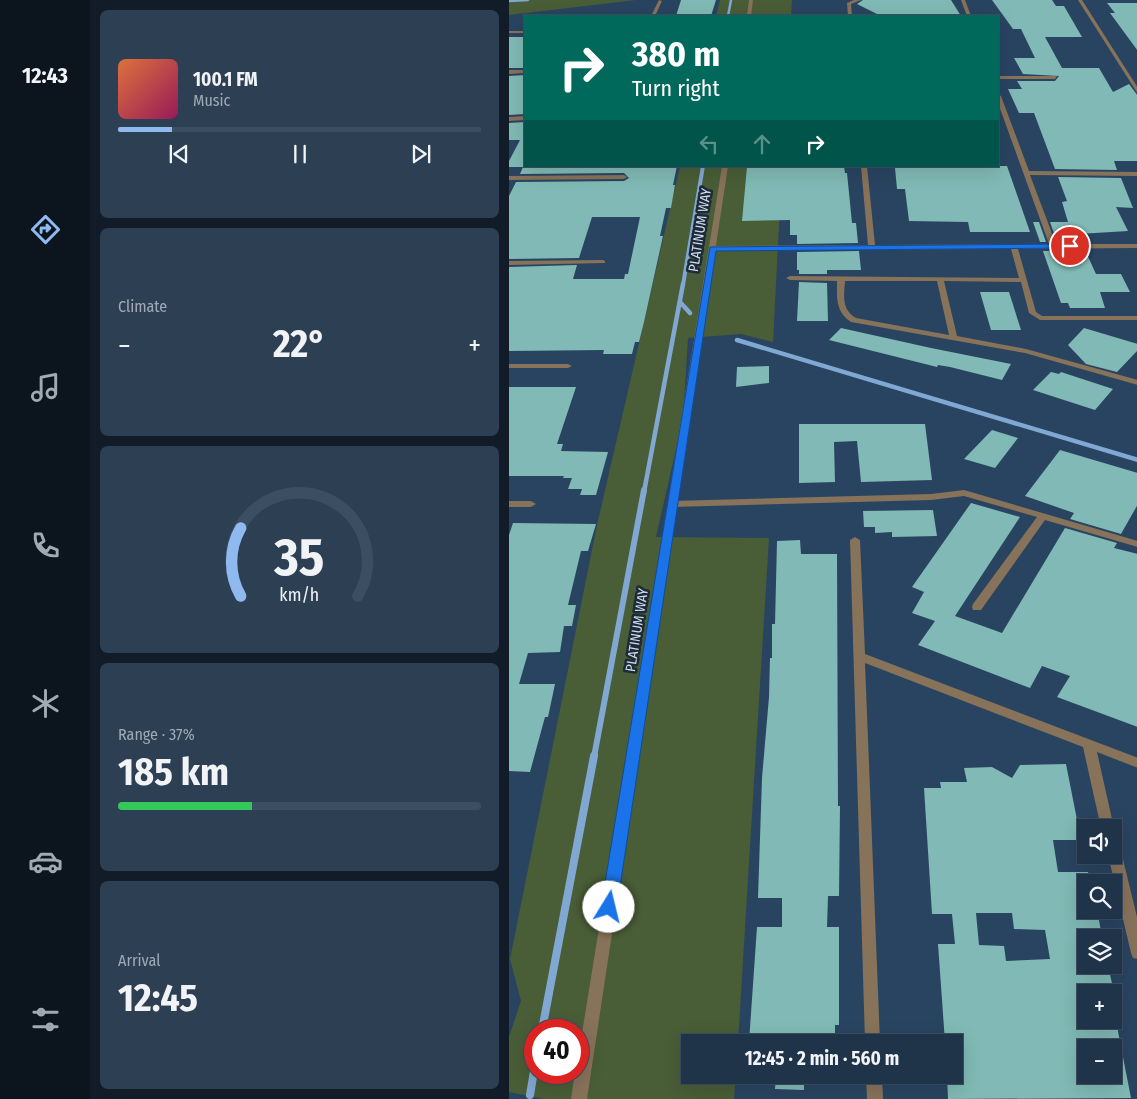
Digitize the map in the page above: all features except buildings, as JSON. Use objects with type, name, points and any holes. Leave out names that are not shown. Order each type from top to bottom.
[{"type":"street","points":[[749,15],[751,0]]},
{"type":"street","points":[[850,15],[849,3],[859,0]]},
{"type":"street","points":[[963,0],[969,15]]},
{"type":"street","points":[[1080,0],[1137,93]]},
{"type":"street","points":[[653,15],[660,1]]},
{"type":"street","points":[[509,32],[524,32]]},
{"type":"street","points":[[509,72],[524,72]]},
{"type":"street","points":[[999,78],[1055,77]]},
{"type":"street","points":[[999,99],[1028,173],[1053,246]]},
{"type":"street","points":[[509,118],[524,118]]},
{"type":"street","name":"PLATINUM WAY","points":[[579,1099],[725,167]]},
{"type":"street","points":[[864,167],[872,246]]},
{"type":"street","points":[[1028,173],[1137,174]]},
{"type":"street","points":[[509,178],[624,177]]},
{"type":"street","points":[[1014,246],[1033,312],[1040,318],[1137,318]]},
{"type":"street","points":[[713,248],[1137,246]]},
{"type":"street","points":[[509,262],[603,262]]},
{"type":"street","points":[[790,278],[1023,280]]},
{"type":"street","points":[[841,278],[841,309],[844,315],[854,320],[953,336],[1026,351],[1135,380]]},
{"type":"street","points":[[940,279],[953,336]]},
{"type":"street","points":[[509,366],[569,366]]},
{"type":"street","points":[[672,504],[931,497],[964,493],[1137,544]]},
{"type":"street","points":[[509,504],[531,504]]},
{"type":"street","points":[[977,608],[1043,517]]},
{"type":"street","points":[[855,540],[873,1034]]},
{"type":"street","points":[[860,657],[1137,763]]},
{"type":"street","points":[[1089,745],[1106,819]]},
{"type":"street","points":[[1117,864],[1137,953]]},
{"type":"street","points":[[874,1084],[875,1099]]},
{"type":"green space","points":[[509,0],[636,0],[509,15]]},
{"type":"green space","points":[[720,0],[792,0],[791,15],[716,15]]},
{"type":"green space","points":[[680,167],[782,167],[773,342],[741,334],[688,338],[683,418],[656,537],[769,538],[738,1034],[681,1034],[681,1084],[735,1084],[734,1099],[544,1099],[509,1092],[509,1037],[521,1001],[510,959],[597,525]]},
{"type":"waterway","points":[[509,1],[528,0]]},
{"type":"waterway","points":[[728,15],[731,0]]},
{"type":"waterway","points":[[683,285],[703,167]]},
{"type":"waterway","points":[[644,492],[683,284]]},
{"type":"waterway","points":[[680,302],[690,313]]},
{"type":"waterway","points":[[737,340],[1138,460]]},
{"type":"waterway","points":[[594,757],[644,490]]},
{"type":"waterway","points":[[544,1019],[594,756]]},
{"type":"waterway","points":[[530,1095],[532,1084]]},
{"type":"route","points":[[609,907],[713,248],[1070,246]]}]
